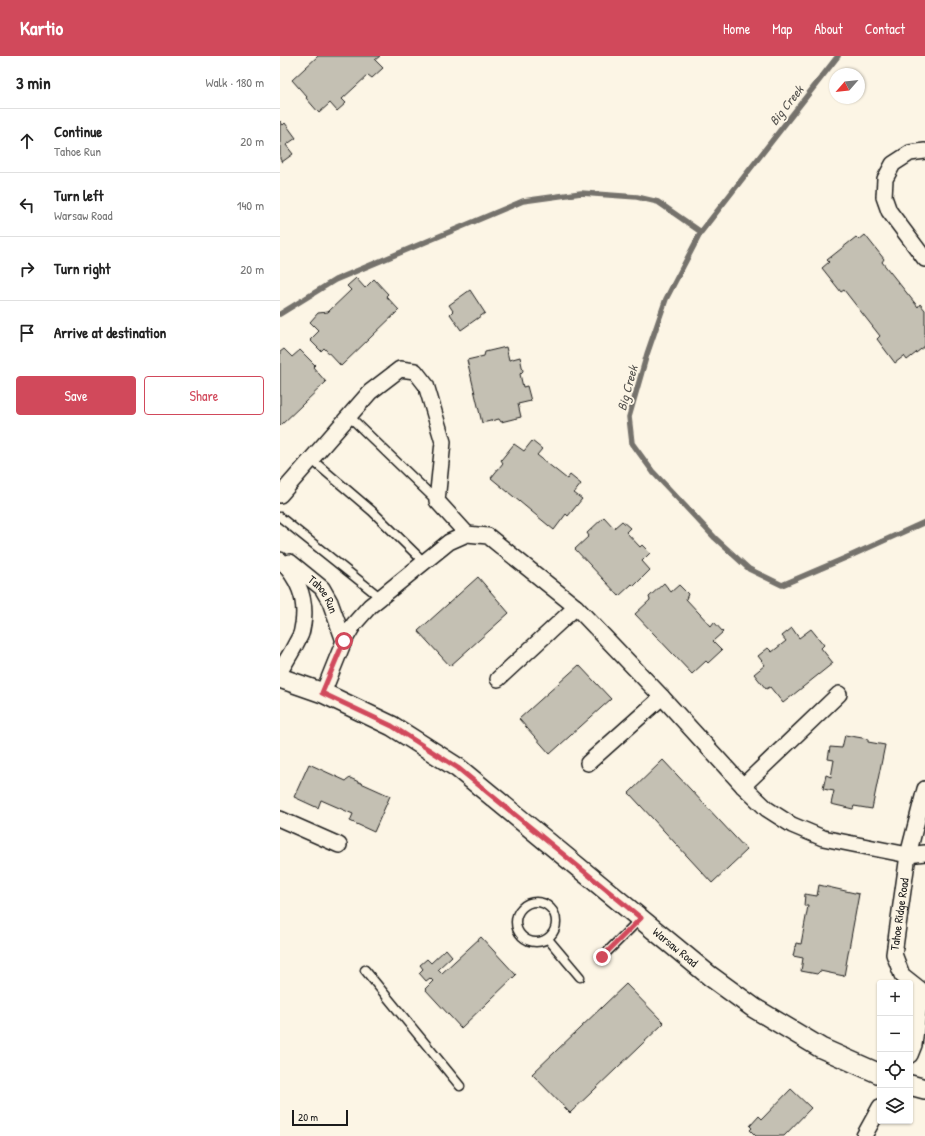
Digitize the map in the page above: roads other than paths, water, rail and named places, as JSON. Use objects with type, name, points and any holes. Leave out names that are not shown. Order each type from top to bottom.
[{"type":"street","points":[[925,150],[910,153],[893,164],[885,180],[884,197],[889,211],[925,259]]},
{"type":"street","points":[[280,495],[370,392],[400,369],[415,371],[426,385],[443,442],[437,501],[467,534]]},
{"type":"street","points":[[322,693],[344,641],[354,624],[370,606],[449,542],[467,534],[488,536],[576,607],[743,786],[767,809],[792,825],[823,838],[908,855],[925,853]]},
{"type":"street","name":"Tahoe Run","points":[[280,554],[322,588],[330,602],[344,641]]},
{"type":"street","name":"Tahoe Run","points":[[280,560],[297,580],[303,596],[305,614],[301,635],[280,672]]},
{"type":"street","points":[[498,679],[576,607]]},
{"type":"street","name":"Warsaw Road","points":[[280,678],[322,693],[392,726],[458,768],[710,976],[754,1008],[821,1048],[877,1073]]},
{"type":"street","points":[[743,786],[839,694]]},
{"type":"street","points":[[588,763],[662,698]]},
{"type":"street","name":"Tahoe Ridge Road","points":[[911,1052],[914,1045],[923,990],[902,975],[894,954],[908,855],[925,789]]},
{"type":"street","points":[[280,819],[339,845]]},
{"type":"street","points":[[913,1086],[925,1089]]},
{"type":"street","points":[[864,1136],[877,1112]]},
{"type":"lane","points":[[349,416],[437,501]]},
{"type":"lane","points":[[311,459],[372,511],[424,562]]},
{"type":"lane","points":[[280,517],[381,598]]},
{"type":"lane","points":[[538,902],[550,908],[556,920],[556,927],[553,934],[548,939],[534,943],[522,937],[518,931],[516,917],[524,906],[530,903],[538,902]]},
{"type":"lane","points":[[602,957],[641,918]]},
{"type":"lane","points":[[548,939],[580,977]]},
{"type":"lane","points":[[365,970],[460,1086]]},
{"type":"waterway","name":"Big Creek","points":[[838,56],[701,232],[666,299],[647,354],[629,417],[632,443],[653,472],[715,538],[749,569],[782,585],[925,522]]},
{"type":"waterway","points":[[280,314],[335,280],[523,201],[581,193],[637,197],[658,202],[701,232]]}]
